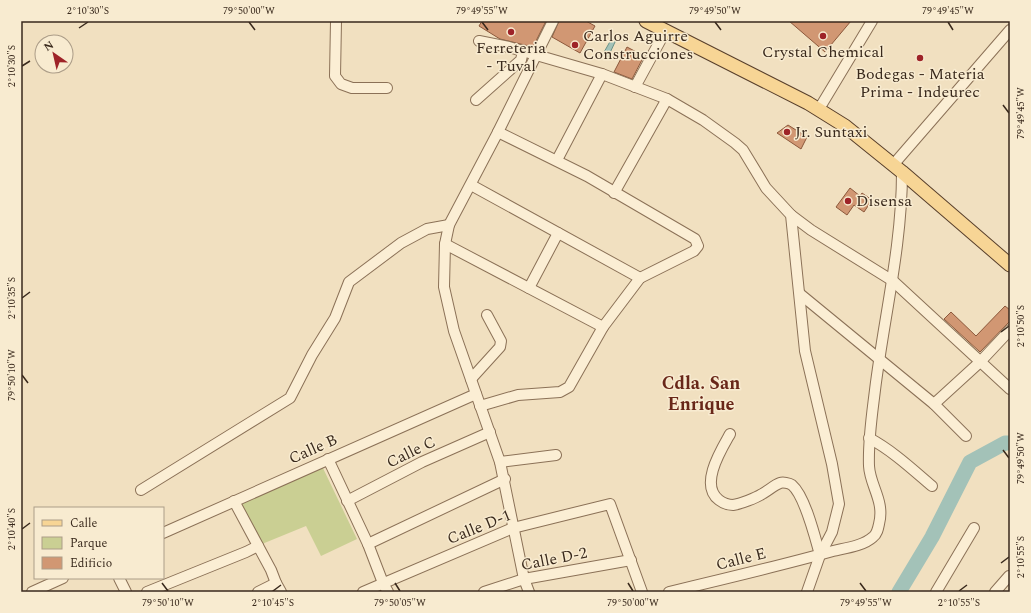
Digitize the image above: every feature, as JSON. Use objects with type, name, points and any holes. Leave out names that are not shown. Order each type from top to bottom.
[{"type":"main road","points":[[646,21],[819,109],[845,126],[898,168],[1010,265]]},
{"type":"street","points":[[336,21],[335,76],[341,84],[352,88],[387,88]]},
{"type":"street","points":[[529,592],[524,579],[513,528],[505,479],[454,331],[444,288],[445,244],[449,225],[498,132],[553,21]]},
{"type":"street","points":[[819,109],[872,21]]},
{"type":"street","points":[[635,87],[666,30]]},
{"type":"street","points":[[898,168],[1010,30]]},
{"type":"street","points":[[478,41],[523,51],[602,74],[667,99],[704,120],[743,150],[766,188],[791,215],[811,230],[893,281],[1010,389]]},
{"type":"street","points":[[476,100],[521,60],[523,51]]},
{"type":"street","points":[[557,160],[602,74]]},
{"type":"street","points":[[614,192],[667,99]]},
{"type":"street","points":[[480,406],[508,397],[560,392],[569,387],[603,327],[640,278],[694,251],[698,246],[695,240],[587,176],[498,132]]},
{"type":"street","name":"Calle E","points":[[669,592],[867,542],[876,534],[881,519],[881,509],[869,469],[869,438],[879,358],[893,281],[902,205],[898,168]]},
{"type":"street","points":[[470,185],[640,278]]},
{"type":"street","points":[[791,215],[805,351],[840,504],[832,532],[820,555],[807,592]]},
{"type":"street","points":[[141,490],[290,398],[312,355],[335,318],[349,282],[401,243],[427,229],[449,225]]},
{"type":"street","points":[[529,288],[558,233]]},
{"type":"street","points":[[445,244],[603,327]]},
{"type":"street","points":[[800,294],[934,404],[966,436]]},
{"type":"street","points":[[471,379],[500,347],[501,341],[487,315]]},
{"type":"street","points":[[934,404],[980,362],[1010,330]]},
{"type":"street","name":"Calle B","points":[[164,533],[476,394]]},
{"type":"street","name":"Calle C","points":[[347,501],[422,462],[490,432]]},
{"type":"street","points":[[730,434],[715,462],[711,486],[712,493],[724,503],[733,505],[762,495],[781,482],[792,485],[802,499],[820,555]]},
{"type":"street","points":[[869,438],[903,461],[932,486]]},
{"type":"street","points":[[500,462],[556,454]]},
{"type":"street","points":[[328,459],[368,544],[386,587]]},
{"type":"street","points":[[368,544],[505,479]]},
{"type":"street","points":[[234,501],[271,570],[281,592]]},
{"type":"street","name":"Calle D-1","points":[[363,592],[386,587],[513,528],[610,504],[630,560]]},
{"type":"street","points":[[936,592],[974,528]]},
{"type":"street","points":[[147,592],[258,546]]},
{"type":"street","points":[[630,560],[642,592]]},
{"type":"street","name":"Calle D-2","points":[[484,592],[524,579],[630,560]]},
{"type":"street","points":[[995,592],[1010,576]]},
{"type":"street","points":[[32,592],[61,579]]},
{"type":"street","points":[[120,579],[126,592]]},
{"type":"street","points":[[258,592],[276,583]]},
{"type":"green space","points":[[321,464],[357,539],[321,556],[306,526],[262,544],[240,501]]},
{"type":"water","points":[[612,38],[616,40],[608,57],[603,54]]},
{"type":"building","name":"Ferreteria - Tuval","points":[[482,21],[546,21],[533,47],[500,39],[479,26]]},
{"type":"building","name":"Carlos Aguirre Construcciones","points":[[559,21],[586,21],[595,26],[580,53],[552,37]]},
{"type":"building","name":"Crystal Chemical","points":[[789,21],[851,21],[825,52]]},
{"type":"building","points":[[627,47],[644,56],[632,79],[614,72]]},
{"type":"building","points":[[788,125],[807,137],[801,149],[777,133]]},
{"type":"building","name":"Disensa","points":[[850,188],[860,196],[862,193],[872,200],[864,212],[854,205],[847,215],[836,207]]},
{"type":"building","points":[[1005,306],[1010,310],[1010,321],[980,352],[944,319],[951,312],[976,336]]},
{"type":"waterway","points":[[899,592],[932,537],[970,462],[1005,443],[1010,443]]},
{"type":"place","name":"Ferreteria - Tuval","points":[[511,32]]},
{"type":"place","name":"Crystal Chemical","points":[[823,36]]},
{"type":"place","name":"Carlos Aguirre Construcciones","points":[[575,45]]},
{"type":"place","name":"Bodegas - Materia Prima - Indeurec","points":[[920,58]]},
{"type":"place","name":"Jr. Suntaxi","points":[[787,132]]},
{"type":"place","name":"Disensa","points":[[848,201]]},
{"type":"district","name":"Cdla. San Enrique","points":[[701,393]]}]
